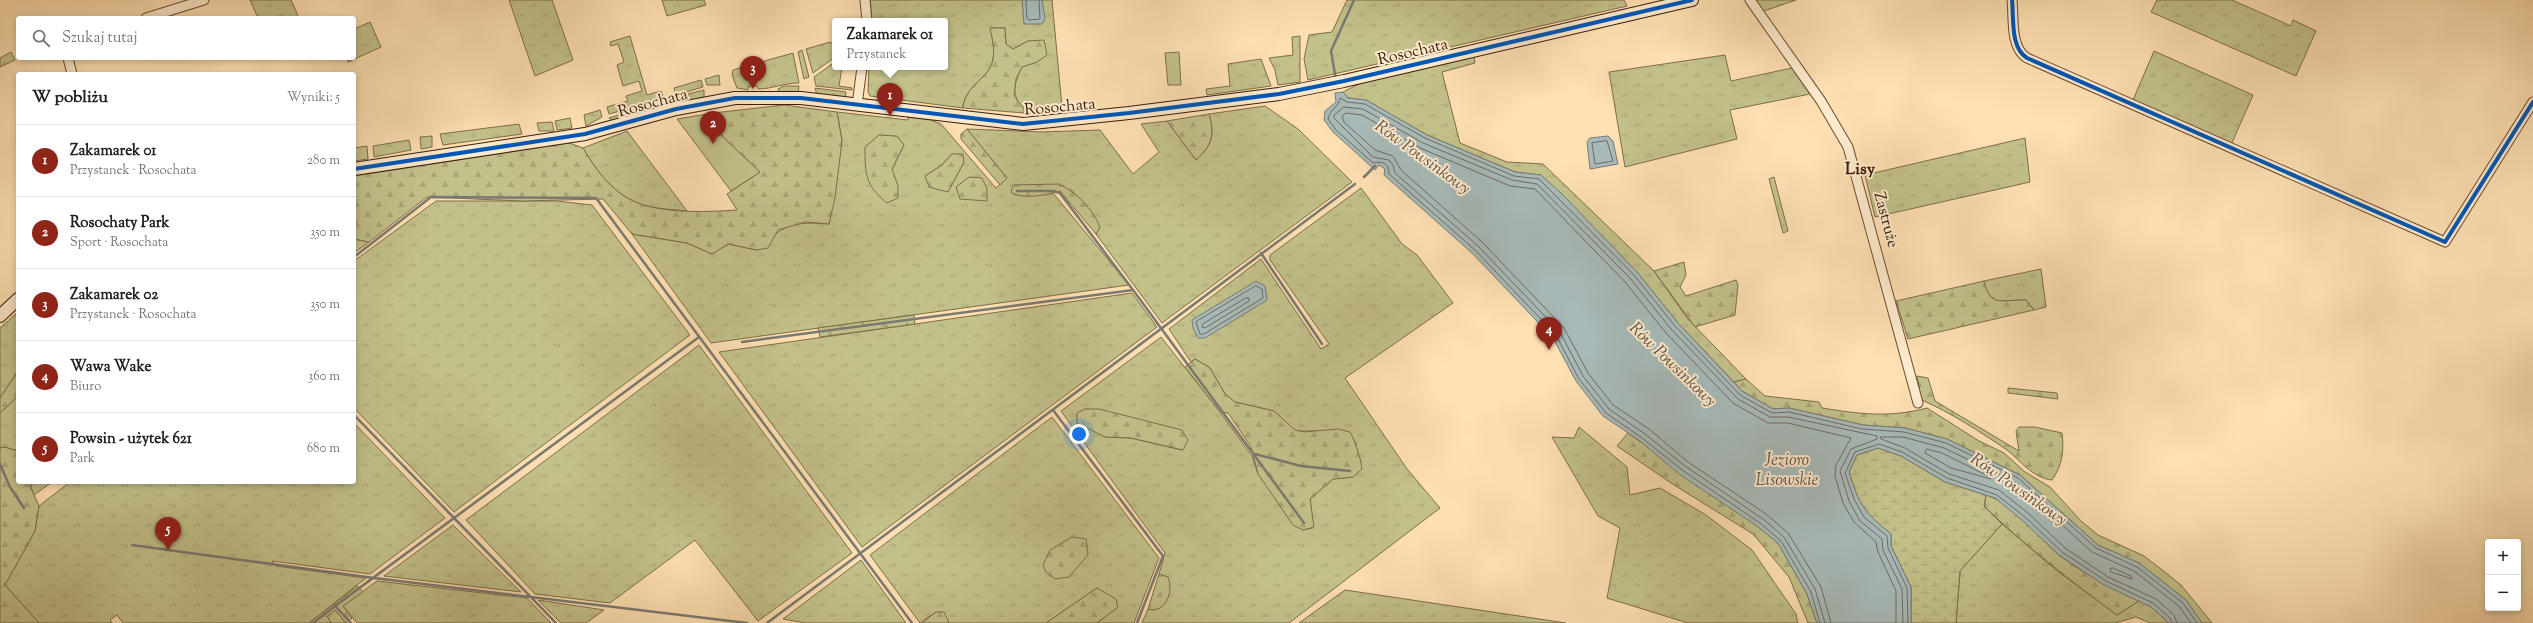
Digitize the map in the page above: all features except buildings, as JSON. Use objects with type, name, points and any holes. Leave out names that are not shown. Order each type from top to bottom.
[{"type":"street","points":[[152,16],[204,0]]},
{"type":"street","points":[[865,0],[867,18]]},
{"type":"street","name":"Rosochata","points":[[356,169],[585,134],[676,109],[726,99],[784,97],[1033,125],[1279,94],[1344,81],[1692,0]]},
{"type":"street","name":"Zastruże","points":[[1750,0],[1822,101],[1848,147],[1918,403]]},
{"type":"street","points":[[2012,0],[2016,45],[2020,53],[2027,58],[2445,242],[2533,102]]},
{"type":"street","points":[[68,60],[72,72]]},
{"type":"street","points":[[857,105],[862,70]]},
{"type":"street","points":[[0,316],[16,302]]},
{"type":"green space","points":[[250,0],[291,0],[298,16],[257,16]]},
{"type":"green space","points":[[509,0],[552,0],[573,60],[535,76]]},
{"type":"green space","points":[[662,0],[704,0],[706,5],[667,16]]},
{"type":"green space","points":[[870,0],[1052,0],[1062,107],[1024,109],[1020,104],[1015,94],[1015,84],[1019,73],[1022,67],[1037,62],[1028,41],[1013,49],[1006,44],[1005,28],[991,28],[994,51],[991,66],[968,93],[963,108],[870,96],[868,92],[869,70],[948,70],[948,18],[872,18]]},
{"type":"green space","points":[[1347,0],[1624,0],[1627,6],[1308,80],[1304,59],[1309,35],[1332,32]]},
{"type":"green space","points":[[1752,0],[1796,0],[1761,12]]},
{"type":"green space","points":[[2157,0],[2232,0],[2291,26],[2293,20],[2316,31],[2296,76],[2151,12]]},
{"type":"green space","points":[[370,22],[381,47],[356,58],[356,28]]},
{"type":"green space","points":[[990,28],[1005,28],[1006,44],[1013,49],[1028,41],[1044,40],[1047,55],[1037,62],[1022,67],[1016,79],[1014,96],[1024,109],[1024,113],[963,108],[968,93],[991,66],[994,51]]},
{"type":"green space","points":[[630,36],[647,95],[661,91],[664,99],[609,114],[607,107],[628,101],[626,96],[642,91],[639,81],[623,86],[617,65],[624,62],[618,44],[611,46],[610,42]]},
{"type":"green space","points":[[1300,36],[1300,82],[1278,85],[1275,70],[1269,58],[1293,55],[1292,37]]},
{"type":"green space","points":[[830,42],[832,44],[832,59],[813,73],[806,49]]},
{"type":"green space","points":[[802,50],[809,77],[804,79],[798,52]]},
{"type":"green space","points":[[2154,51],[2253,95],[2231,145],[2133,100]]},
{"type":"green space","points":[[11,52],[15,60],[0,67],[0,58]]},
{"type":"green space","points":[[1179,52],[1181,85],[1168,85],[1165,53]]},
{"type":"green space","points":[[793,53],[799,83],[763,89],[758,89],[757,86],[748,87],[748,90],[737,88],[732,75],[733,70]]},
{"type":"green space","points":[[1725,55],[1731,81],[1792,68],[1810,94],[1730,110],[1737,139],[1625,167],[1609,72]]},
{"type":"green space","points":[[1474,57],[1475,63],[1442,72],[1460,143],[1507,162],[1543,164],[1654,271],[1687,318],[1746,379],[1734,382],[1678,323],[1637,272],[1541,175],[1515,172],[1427,135],[1366,100],[1348,98],[1343,92],[1361,83]]},
{"type":"green space","points":[[1261,59],[1271,86],[1207,95],[1206,89],[1230,86],[1228,64]]},
{"type":"green space","points":[[832,64],[832,70],[842,70],[839,86],[852,88],[852,90],[816,86],[814,77]]},
{"type":"green space","points":[[719,75],[720,85],[707,85],[705,79]]},
{"type":"green space","points":[[701,80],[703,87],[676,95],[674,88]]},
{"type":"green space","points":[[784,86],[799,86],[798,93],[779,92],[778,89]]},
{"type":"green space","points":[[815,88],[846,92],[845,99],[817,95]]},
{"type":"green space","points":[[704,90],[704,97],[679,103],[676,97]]},
{"type":"green space","points":[[784,105],[837,112],[842,141],[835,198],[829,224],[805,222],[778,230],[768,248],[757,250],[728,244],[712,254],[687,243],[632,234],[603,199],[522,201],[427,197],[369,242],[356,239],[356,176],[569,143],[583,148],[592,163],[610,185],[625,197],[633,201],[644,205],[670,210],[737,210],[727,194],[760,172],[722,136],[713,113]]},
{"type":"green space","points":[[1265,106],[1298,129],[1352,182],[1162,323],[1096,234],[1099,227],[1072,190],[1011,192],[1015,195],[1053,193],[1129,285],[711,343],[632,234],[687,243],[712,254],[728,244],[757,250],[774,235],[789,226],[806,223],[829,224],[842,141],[837,112],[908,120],[908,117],[931,120],[941,124],[996,188],[1007,178],[967,129],[1041,132],[1100,130],[1133,174],[1159,152],[1141,124],[1167,121],[1196,160],[1206,150],[1211,140],[1212,128],[1209,114]],"holes":[[[897,136],[904,145],[892,169]],[[952,154],[964,162],[950,188],[925,176],[942,165]]]},
{"type":"green space","points":[[645,107],[647,112],[613,121],[609,118]]},
{"type":"green space","points":[[600,110],[602,117],[586,126],[584,115]]},
{"type":"green space","points":[[713,113],[722,136],[760,172],[731,191],[677,119]]},
{"type":"green space","points":[[1209,114],[1212,128],[1211,140],[1206,150],[1196,160],[1167,121]]},
{"type":"green space","points":[[570,118],[572,128],[557,130],[555,121]]},
{"type":"green space","points":[[552,122],[554,131],[539,131],[537,123]]},
{"type":"green space","points":[[519,124],[522,134],[443,145],[440,134]]},
{"type":"green space","points":[[967,129],[1007,178],[1000,185],[961,139],[961,134]]},
{"type":"green space","points":[[627,131],[687,211],[646,206],[625,197],[610,185],[592,163],[583,148]]},
{"type":"green space","points":[[879,135],[897,136],[904,145],[892,169],[898,186],[898,198],[887,203],[880,197],[870,184],[865,165],[865,147]]},
{"type":"green space","points":[[432,136],[432,147],[421,149],[420,137]]},
{"type":"green space","points":[[2025,138],[2030,182],[1875,217],[1865,175]]},
{"type":"green space","points":[[409,140],[411,150],[374,157],[373,146]]},
{"type":"green space","points":[[367,146],[368,159],[356,161],[356,148]]},
{"type":"green space","points":[[952,154],[963,154],[964,162],[948,192],[929,187],[925,176],[942,165]]},
{"type":"green space","points":[[969,177],[982,178],[987,189],[987,201],[960,199],[956,187]]},
{"type":"green space","points":[[1774,177],[1788,231],[1783,233],[1769,179]]},
{"type":"green space","points":[[1059,184],[1072,192],[1088,207],[1100,227],[1096,234],[1060,191],[1049,194],[1028,196],[1021,196],[1011,192],[1013,185]]},
{"type":"green space","points":[[1361,188],[1402,244],[1417,255],[1453,303],[1345,378],[1407,469],[1440,508],[1289,623],[1142,623],[1148,609],[1154,610],[1168,577],[1159,574],[1165,553],[1061,411],[1161,337],[1220,412],[1252,456],[1258,474],[1303,530],[1313,528],[1310,499],[1333,479],[1353,477],[1361,461],[1356,453],[1356,442],[1321,431],[1295,431],[1274,411],[1235,402],[1225,394],[1210,368],[1195,359],[1191,362],[1169,329],[1261,259],[1321,349],[1329,344],[1270,260],[1270,255]],"holes":[[[1085,409],[1098,410],[1124,418],[1182,450],[1131,438],[1105,437]]]},
{"type":"green space","points":[[436,201],[557,201],[592,205],[690,335],[454,512],[356,410],[356,260]]},
{"type":"green space","points":[[356,239],[369,242],[356,252]]},
{"type":"green space","points":[[1684,262],[1686,275],[1680,287],[1686,296],[1736,280],[1738,285],[1735,315],[1695,327],[1654,271]]},
{"type":"green space","points":[[2041,269],[2046,307],[2034,310],[2026,300],[1997,301],[1987,293],[1984,281]]},
{"type":"green space","points":[[1984,281],[1990,296],[1994,299],[1999,301],[2026,300],[2034,310],[1908,339],[1896,301]]},
{"type":"green space","points":[[1132,293],[1157,327],[862,547],[719,352]]},
{"type":"green space","points":[[16,314],[16,374],[0,398],[0,328]]},
{"type":"green space","points":[[914,315],[915,324],[820,337],[818,328]]},
{"type":"green space","points":[[699,345],[852,553],[758,621],[695,540],[610,603],[535,594],[466,520]]},
{"type":"green space","points":[[1195,359],[1210,368],[1225,394],[1235,402],[1274,411],[1295,430],[1304,432],[1338,429],[1350,432],[1358,450],[1362,469],[1353,477],[1333,479],[1310,499],[1314,527],[1303,530],[1293,525],[1258,474],[1251,447],[1228,413],[1220,412],[1185,367]]},
{"type":"green space","points":[[16,374],[16,398],[0,413],[0,398]]},
{"type":"green space","points":[[1917,376],[1928,378],[1935,401],[2019,451],[2016,431],[2019,427],[2035,427],[2062,433],[2063,446],[2061,463],[2052,480],[2045,479],[2033,473],[2007,450],[1987,436],[1922,400],[1918,393],[1920,392]]},
{"type":"green space","points":[[1746,379],[1765,396],[1819,402],[1822,408],[1849,412],[1887,414],[1927,408],[1979,441],[2004,453],[2025,472],[2050,487],[2081,521],[2098,535],[2144,556],[2181,585],[2212,623],[2202,623],[2186,600],[2139,563],[2098,545],[2020,475],[1947,439],[1905,428],[1863,425],[1789,408],[1773,409],[1742,391],[1734,382]]},
{"type":"green space","points":[[2008,388],[2057,393],[2058,399],[2008,393]]},
{"type":"green space","points":[[16,398],[16,450],[4,447],[0,448],[0,413]]},
{"type":"green space","points":[[1085,409],[1099,409],[1182,430],[1188,440],[1183,450],[1131,438],[1105,437],[1077,423],[1077,413]]},
{"type":"green space","points":[[1052,417],[1159,558],[1134,623],[1097,623],[1118,607],[1097,588],[1046,623],[949,623],[936,612],[920,623],[870,555]]},
{"type":"green space","points":[[356,425],[445,518],[370,574],[272,561],[276,566],[366,578],[309,623],[123,623],[117,615],[110,620],[112,623],[39,623],[5,585],[35,531],[39,506],[67,484],[356,484]]},
{"type":"green space","points":[[1579,427],[1627,467],[1630,495],[1660,488],[1706,515],[1752,550],[1796,614],[1798,623],[1688,623],[1607,598],[1620,528],[1598,516],[1552,437],[1574,438]]},
{"type":"green space","points":[[1628,433],[1757,526],[1778,543],[1807,594],[1817,623],[1808,623],[1789,577],[1753,534],[1674,485],[1617,446]]},
{"type":"green space","points":[[4,447],[16,450],[16,484],[32,484],[30,486],[39,506],[35,531],[5,585],[39,623],[0,623],[0,448]]},
{"type":"green space","points":[[1878,448],[1901,456],[1945,482],[1986,495],[1984,506],[2002,524],[1960,571],[1956,623],[1911,623],[1911,587],[1891,546],[1891,534],[1868,513],[1856,493],[1849,472],[1857,455]]},
{"type":"green space","points":[[32,484],[49,484],[34,495],[30,485]]},
{"type":"green space","points":[[1986,495],[2007,506],[2016,513],[2050,547],[2068,562],[2118,591],[2139,601],[2117,615],[2049,563],[2000,521],[1984,506]]},
{"type":"green space","points":[[2002,524],[2056,570],[2117,615],[2139,601],[2151,607],[2169,623],[2150,623],[2136,617],[2115,623],[1956,623],[1960,571]]},
{"type":"green space","points":[[453,525],[521,592],[384,576]]},
{"type":"green space","points":[[1072,537],[1086,539],[1088,555],[1069,577],[1055,579],[1046,572],[1043,565],[1050,550]]},
{"type":"green space","points":[[861,560],[906,623],[806,623],[783,619]]},
{"type":"green space","points":[[1159,574],[1168,577],[1170,583],[1169,595],[1164,605],[1160,608],[1154,610],[1148,609]]},
{"type":"green space","points":[[377,581],[527,598],[551,623],[357,623],[343,606]]},
{"type":"green space","points":[[357,586],[363,592],[343,606],[352,618],[346,623],[335,610],[327,616],[331,623],[309,623]]},
{"type":"green space","points":[[1097,588],[1116,599],[1118,607],[1097,623],[1046,623]]},
{"type":"green space","points":[[1345,590],[1566,623],[1299,623]]},
{"type":"green space","points":[[538,600],[604,610],[586,623],[561,623]]},
{"type":"green space","points":[[335,610],[346,623],[331,623],[327,616]]},
{"type":"green space","points":[[936,612],[944,612],[949,623],[922,623]]},
{"type":"water","points":[[1022,0],[1042,0],[1045,19],[1042,24],[1024,24]]},
{"type":"water","name":"Jezioro Lisowskie","points":[[1343,92],[1348,98],[1366,100],[1427,135],[1515,172],[1541,175],[1562,194],[1637,272],[1678,323],[1742,391],[1773,409],[1789,408],[1863,425],[1905,428],[1947,439],[2020,475],[2098,545],[2139,563],[2186,600],[2202,623],[2169,623],[2151,607],[2104,585],[2059,555],[2022,520],[1995,498],[1945,482],[1901,456],[1878,448],[1857,455],[1849,472],[1856,493],[1868,513],[1891,534],[1891,546],[1911,587],[1911,623],[1817,623],[1807,594],[1778,543],[1757,526],[1679,474],[1640,441],[1603,416],[1576,381],[1553,338],[1472,253],[1384,175],[1385,169],[1379,165],[1375,170],[1333,132],[1324,120],[1325,111],[1336,102],[1335,93]]},
{"type":"water","points":[[1608,136],[1613,141],[1618,164],[1590,169],[1587,142],[1590,138]]},
{"type":"water","points":[[1256,281],[1265,286],[1267,300],[1205,338],[1198,338],[1193,328],[1192,320]]},
{"type":"waterway","name":"Rów Powsinkowy","points":[[1336,80],[1331,51],[1354,0]]},
{"type":"waterway","points":[[1364,177],[1375,166]]},
{"type":"waterway","points":[[767,623],[1355,184]]},
{"type":"waterway","points":[[1017,191],[1053,191],[1060,193],[1133,290]]},
{"type":"waterway","points":[[356,255],[431,197],[596,198],[912,623]]},
{"type":"waterway","points":[[1261,253],[1322,344]]},
{"type":"waterway","points":[[742,342],[1133,290],[1304,523]]},
{"type":"waterway","points":[[351,623],[335,606],[699,337]]},
{"type":"waterway","points":[[1053,410],[1163,556],[1137,623]]},
{"type":"waterway","points":[[356,417],[556,623]]},
{"type":"waterway","points":[[1255,454],[1301,466],[1350,471]]},
{"type":"waterway","points":[[0,464],[10,487],[24,508]]},
{"type":"waterway","points":[[132,545],[374,578],[747,623]]},
{"type":"waterway","points":[[313,623],[335,606]]},
{"type":"cycle path","points":[[356,169],[585,134],[676,109],[735,98],[801,98],[1023,124],[1129,113],[1279,94],[1344,81],[1692,0]]},
{"type":"cycle path","points":[[2012,0],[2015,40],[2018,47],[2027,58],[2445,242],[2533,102]]},
{"type":"place","name":"Zakamarek 02","points":[[753,89]]},
{"type":"place","name":"Zakamarek 01","points":[[890,116]]},
{"type":"place","name":"Rosochaty Park","points":[[713,144]]},
{"type":"place","name":"Wawa Wake","points":[[1549,350]]},
{"type":"place","name":"Powsin - użytek 621","points":[[168,550]]},
{"type":"district","name":"Lisy","points":[[1860,170]]}]
